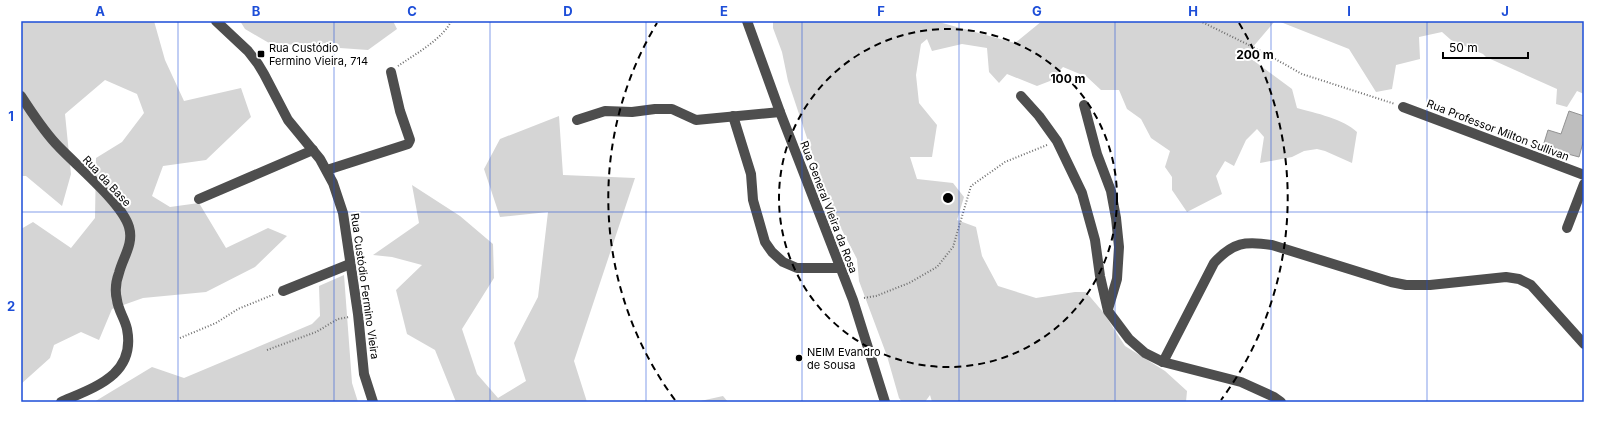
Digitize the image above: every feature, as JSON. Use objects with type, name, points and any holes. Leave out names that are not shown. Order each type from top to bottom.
[{"type":"street","name":"Rua Custódio Fermino Vieira","points":[[216,21],[248,51],[264,74],[288,120],[313,150],[327,170],[333,183],[343,213],[358,314],[364,374],[373,402]]},
{"type":"street","name":"Rua General Vieira da Rosa","points":[[747,21],[780,112],[853,300],[885,402]]},
{"type":"street","points":[[327,170],[408,144],[410,140],[400,111],[391,72]]},
{"type":"street","name":"Rua da Base","points":[[21,96],[35,118],[58,146],[116,204],[129,227],[130,241],[118,274],[117,288],[117,301],[127,328],[128,348],[124,362],[113,376],[99,385],[61,402]]},
{"type":"street","points":[[1021,96],[1039,116],[1057,141],[1082,193],[1093,234],[1108,311],[1129,339],[1145,353],[1163,362],[1242,382],[1274,397],[1281,402]]},
{"type":"street","points":[[1084,105],[1097,154],[1111,191],[1116,218],[1118,247],[1117,279],[1108,311]]},
{"type":"street","name":"Rua Professor Milton Sullivan","points":[[1403,107],[1584,175]]},
{"type":"street","points":[[577,120],[605,111],[632,112],[655,109],[672,109],[696,120],[780,112]]},
{"type":"street","points":[[733,116],[751,174],[755,207],[765,242],[772,252],[783,262],[797,268],[840,268]]},
{"type":"street","points":[[199,199],[313,150]]},
{"type":"street","points":[[1567,228],[1584,184]]},
{"type":"street","points":[[1163,362],[1214,263],[1224,252],[1239,244],[1257,243],[1272,245],[1391,282],[1406,285],[1430,285],[1506,277],[1519,279],[1531,286],[1584,344]]},
{"type":"street","points":[[283,291],[350,264]]},
{"type":"path","points":[[391,72],[435,40],[449,27],[452,21]]},
{"type":"path","points":[[1200,21],[1261,51],[1302,74],[1403,107]]},
{"type":"path","points":[[853,300],[876,296],[909,283],[937,267],[953,247],[971,186],[1005,162],[1057,141]]},
{"type":"path","points":[[180,338],[216,323],[247,305],[283,291]]},
{"type":"path","points":[[267,350],[316,332],[338,320],[358,314]]},
{"type":"shaded area","points":[[21,21],[154,21],[165,60],[184,101],[241,88],[251,117],[206,160],[163,166],[152,196],[170,207],[199,203],[226,248],[268,228],[287,236],[255,267],[206,292],[143,298],[112,309],[99,340],[81,332],[54,345],[50,358],[21,384],[21,229],[33,222],[71,248],[95,218],[96,158],[122,142],[144,113],[137,94],[105,80],[65,114],[71,174],[62,206],[26,176],[21,176]]},
{"type":"shaded area","points":[[240,21],[393,21],[397,29],[368,50],[269,43],[245,29]]},
{"type":"shaded area","points":[[773,21],[935,21],[1015,43],[1042,21],[1275,21],[1246,55],[1292,89],[1297,108],[1345,123],[1357,132],[1352,163],[1317,149],[1304,151],[1292,157],[1260,163],[1264,137],[1257,129],[1246,140],[1234,166],[1225,161],[1216,176],[1222,194],[1187,212],[1172,190],[1172,177],[1165,167],[1170,151],[1151,138],[1141,119],[1127,109],[1119,90],[1101,90],[1087,77],[1063,67],[1050,81],[1037,86],[1007,74],[999,83],[989,72],[987,48],[962,44],[932,51],[927,39],[921,44],[916,75],[919,103],[937,125],[932,157],[910,157],[917,179],[953,183],[964,197],[957,220],[976,227],[982,256],[998,286],[1036,298],[1075,292],[1086,292],[1103,312],[1125,346],[1165,371],[1187,391],[1186,402],[932,402],[930,395],[925,402],[902,402],[899,398],[887,356],[859,281],[857,259],[830,207],[788,81],[782,52],[773,28]]},
{"type":"shaded area","points":[[1278,21],[1584,21],[1584,94],[1577,91],[1567,107],[1556,104],[1557,89],[1451,40],[1442,32],[1419,37],[1420,59],[1396,65],[1392,89],[1376,92],[1349,49]]},
{"type":"shaded area","points":[[559,116],[563,175],[635,178],[574,361],[587,402],[456,402],[435,350],[407,334],[396,290],[422,265],[392,257],[373,255],[419,223],[412,185],[460,216],[493,244],[494,278],[462,329],[477,374],[498,398],[526,381],[514,343],[538,297],[548,212],[500,217],[484,169],[500,139]]},
{"type":"shaded area","points":[[344,275],[352,383],[358,402],[94,402],[152,367],[184,378],[312,324],[320,316],[319,286]]},
{"type":"shaded area","points":[[723,396],[728,402],[696,402]]},
{"type":"building","points":[[1569,111],[1584,116],[1584,139],[1579,157],[1553,150],[1554,146],[1544,143],[1548,130],[1561,134]]},
{"type":"place","name":"Rua Custódio Fermino Vieira, 714","points":[[261,54]]},
{"type":"place","name":"NEIM Evandro de Sousa","points":[[799,358]]}]
